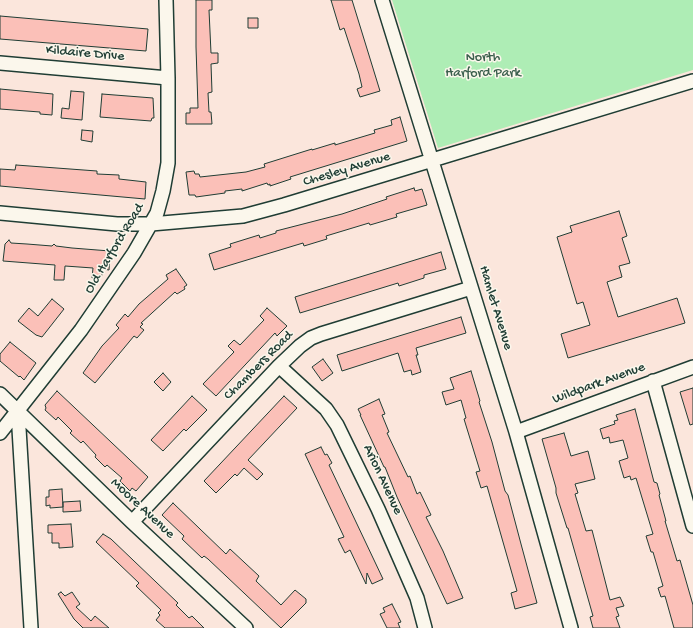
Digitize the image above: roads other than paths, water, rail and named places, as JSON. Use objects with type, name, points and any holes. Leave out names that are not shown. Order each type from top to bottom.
[{"type":"street","name":"Old Harford Road","points":[[0,434],[81,330],[121,273],[151,224],[160,203],[168,163],[166,0]]},
{"type":"street","name":"Hamlet Avenue","points":[[382,0],[516,432],[571,628]]},
{"type":"street","name":"Kildaire Drive","points":[[0,63],[168,78]]},
{"type":"street","name":"Chesley Avenue","points":[[0,214],[118,224],[151,224],[228,218],[263,211],[693,81]]},
{"type":"street","name":"Chambers Road","points":[[132,522],[279,366],[300,346],[311,338],[471,288]]},
{"type":"street","name":"Arion Avenue","points":[[279,366],[326,409],[337,425],[378,509],[417,598],[425,628]]},
{"type":"street","name":"Wildpark Avenue","points":[[516,432],[693,367]]},
{"type":"street","points":[[653,381],[693,526]]},
{"type":"street","name":"Moore Avenue","points":[[0,394],[132,522],[246,628]]},
{"type":"street","points":[[18,412],[31,628]]},
{"type":"park label","name":"North Harford Park","points":[[483,66]]}]
